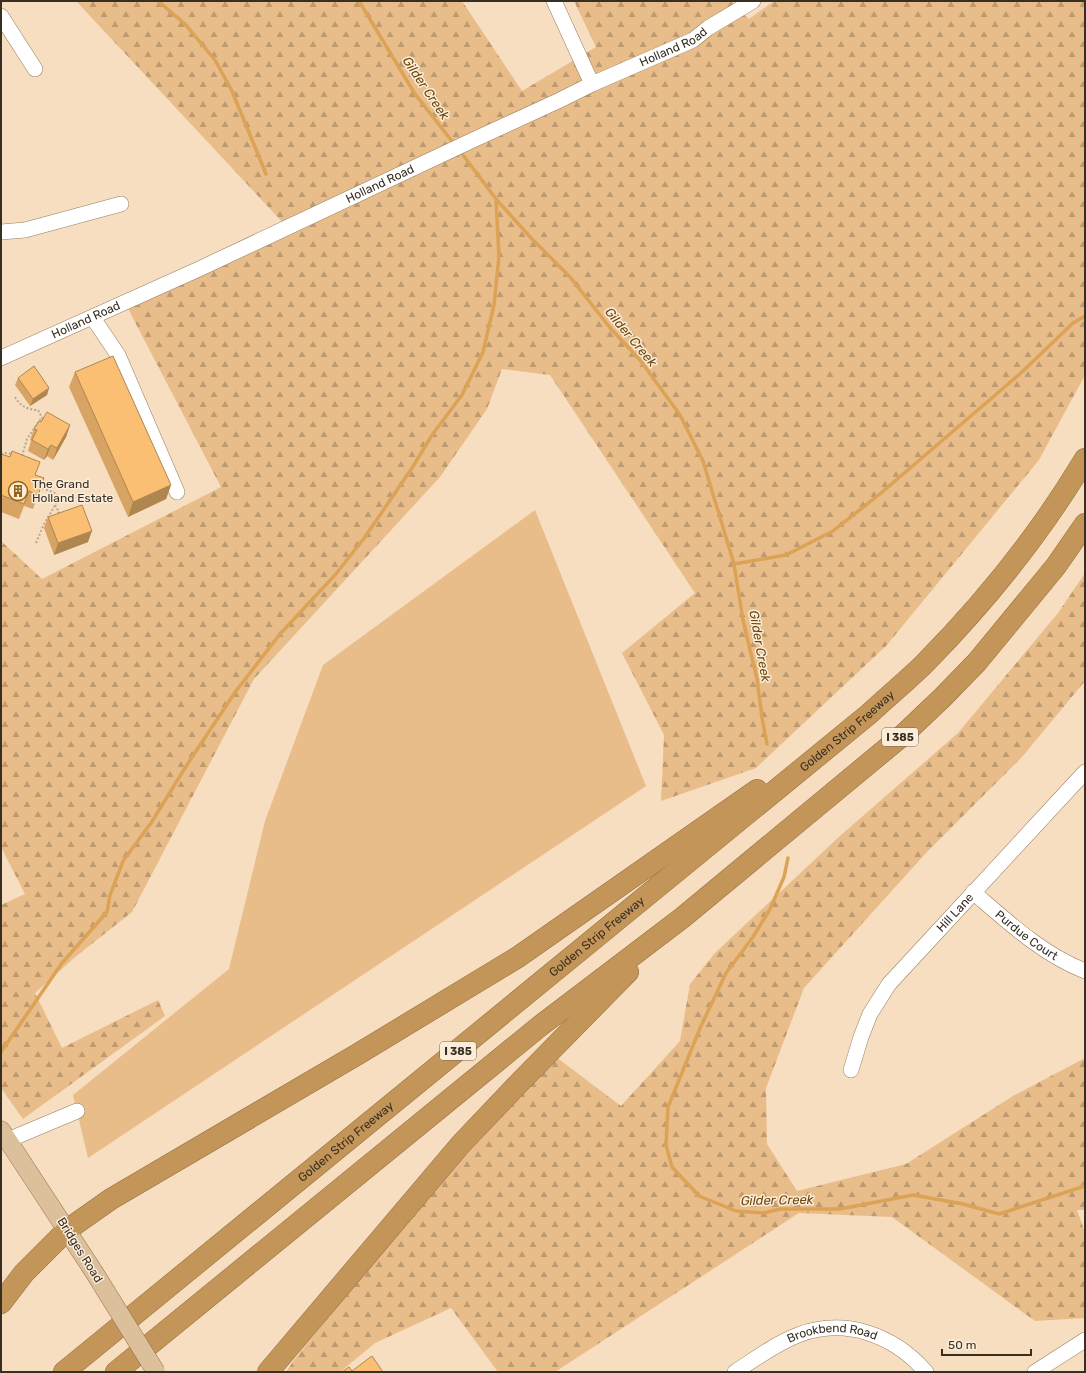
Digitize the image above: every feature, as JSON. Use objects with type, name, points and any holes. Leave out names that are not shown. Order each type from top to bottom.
[{"type":"highway","name":"Golden Strip Freeway","points":[[64,1372],[851,729],[924,664],[992,591],[1016,561],[1085,459]]},
{"type":"highway","name":"I 385","points":[[116,1372],[540,1026],[682,918],[903,735],[977,662],[1056,566],[1085,524]]},
{"type":"highway","points":[[1,1303],[24,1273],[67,1230],[111,1199],[358,1054],[518,957],[733,806],[851,729]]},
{"type":"highway","points":[[268,1372],[461,1144],[525,1076],[682,918]]},
{"type":"main road","name":"Bridges Road","points":[[4,1135],[94,1272],[156,1372]]},
{"type":"street","points":[[554,1],[592,84]]},
{"type":"street","name":"Holland Road","points":[[1,358],[93,318],[592,84],[693,40],[708,28],[753,1]]},
{"type":"street","points":[[1,16],[35,69]]},
{"type":"street","points":[[1,232],[25,230],[121,204]]},
{"type":"street","points":[[93,318],[118,355],[177,492]]},
{"type":"street","name":"Hill Lane","points":[[851,1070],[870,1014],[889,984],[1085,772]]},
{"type":"street","name":"Purdue Court","points":[[973,892],[1022,934],[1076,968],[1085,971]]},
{"type":"street","points":[[4,1135],[77,1111]]},
{"type":"street","name":"Brookbend Road","points":[[735,1372],[782,1342],[798,1335],[826,1329],[846,1328],[869,1332],[892,1343],[905,1352],[926,1372]]},
{"type":"street","points":[[1035,1372],[1085,1340]]},
{"type":"path","points":[[15,397],[19,404],[32,410],[38,410],[47,424]]},
{"type":"path","points":[[1,454],[5,453],[22,457],[27,439],[42,417]]},
{"type":"path","points":[[36,543],[48,516],[57,502],[57,494],[38,486]]},
{"type":"path","points":[[55,505],[59,512]]},
{"type":"path","points":[[48,516],[54,517],[59,512],[65,512]]},
{"type":"path","points":[[48,516],[51,520]]},
{"type":"green space","points":[[76,1],[462,1],[522,91],[596,47],[574,1],[731,1],[749,19],[774,1],[1085,1],[1085,375],[1039,460],[886,646],[756,768],[661,801],[664,735],[622,653],[695,593],[550,375],[502,369],[487,409],[440,477],[254,679],[132,912],[74,958],[35,993],[62,1048],[158,1000],[165,1016],[23,1119],[1,1088],[1,905],[25,894],[1,847],[1,541],[42,579],[221,487],[123,299],[287,227]]},
{"type":"green space","points":[[535,510],[646,786],[88,1158],[73,1095],[229,969],[265,821],[323,665]]},
{"type":"green space","points":[[1085,573],[1085,681],[1022,757],[926,853],[804,988],[766,1088],[767,1144],[797,1191],[906,1164],[1013,1096],[1085,1058],[1085,1210],[1077,1210],[1085,1232],[1085,1318],[1035,1321],[892,1217],[799,1213],[555,1372],[498,1372],[451,1308],[375,1343],[340,1372],[286,1372],[294,1360],[415,1210],[556,1057],[621,1106],[680,1041],[690,984],[715,953],[841,835],[958,733],[1058,613]]},
{"type":"building","points":[[113,356],[171,485],[133,502],[75,372]]},
{"type":"building","points":[[34,366],[49,388],[33,399],[18,378]]},
{"type":"building","points":[[47,412],[70,425],[57,448],[51,445],[48,449],[32,440],[37,430],[34,429],[39,421],[41,422]]},
{"type":"building","points":[[12,451],[40,462],[35,475],[44,478],[38,495],[29,491],[24,504],[1,495],[1,454],[10,457]]},
{"type":"building","points":[[82,505],[92,531],[58,543],[48,517]]},
{"type":"building","points":[[372,1356],[383,1372],[342,1372],[349,1367],[352,1371]]},
{"type":"waterway","points":[[158,1],[185,24],[215,60],[232,91],[266,174]]},
{"type":"waterway","name":"Gilder Creek","points":[[359,1],[415,94],[455,145]]},
{"type":"waterway","name":"Gilder Creek","points":[[460,151],[496,199],[532,239],[570,277],[611,329],[640,360],[680,415],[703,461],[734,564],[743,620],[757,679],[767,744]]},
{"type":"waterway","points":[[1,1052],[62,963],[107,912],[110,895],[123,861],[151,823],[190,760],[236,691],[280,634],[335,575],[365,537],[412,468],[432,435],[462,395],[483,352],[494,305],[499,256],[496,199]]},
{"type":"waterway","points":[[734,564],[786,555],[833,531],[881,493],[1022,372],[1073,323],[1085,316]]},
{"type":"waterway","name":"Gilder Creek","points":[[788,858],[784,877],[770,909],[753,937],[726,973],[701,1026],[668,1107],[666,1145],[672,1167],[699,1196],[736,1211],[764,1213],[780,1209],[840,1209],[913,1195],[963,1204],[999,1214],[1085,1186]]},
{"type":"place","name":"The Grand Holland Estate","points":[[18,491]]}]
